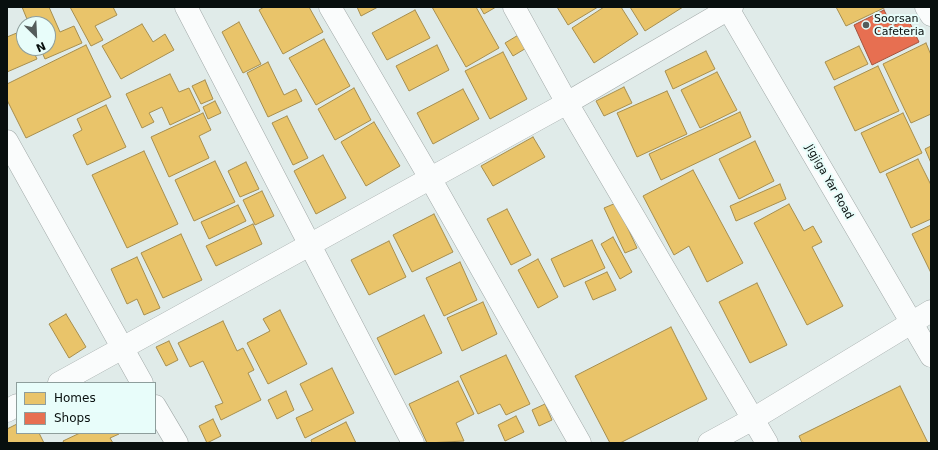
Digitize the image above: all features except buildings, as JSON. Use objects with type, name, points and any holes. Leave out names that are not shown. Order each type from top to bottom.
[{"type":"street","points":[[186,7],[413,443]]},
{"type":"street","points":[[330,7],[430,178],[580,443]]},
{"type":"street","points":[[514,7],[566,103],[754,418],[767,443]]},
{"type":"street","points":[[926,7],[931,15]]},
{"type":"street","points":[[61,382],[310,246],[566,103],[729,8]]},
{"type":"street","name":"Jigjiga Yar Road","points":[[729,8],[931,356]]},
{"type":"street","points":[[7,141],[141,382]]},
{"type":"street","points":[[709,443],[754,418],[931,311]]},
{"type":"street","points":[[7,411],[16,406]]},
{"type":"street","points":[[156,408],[177,443]]},
{"type":"place","name":"Soorsan Cafeteria","points":[[866,25]]}]
